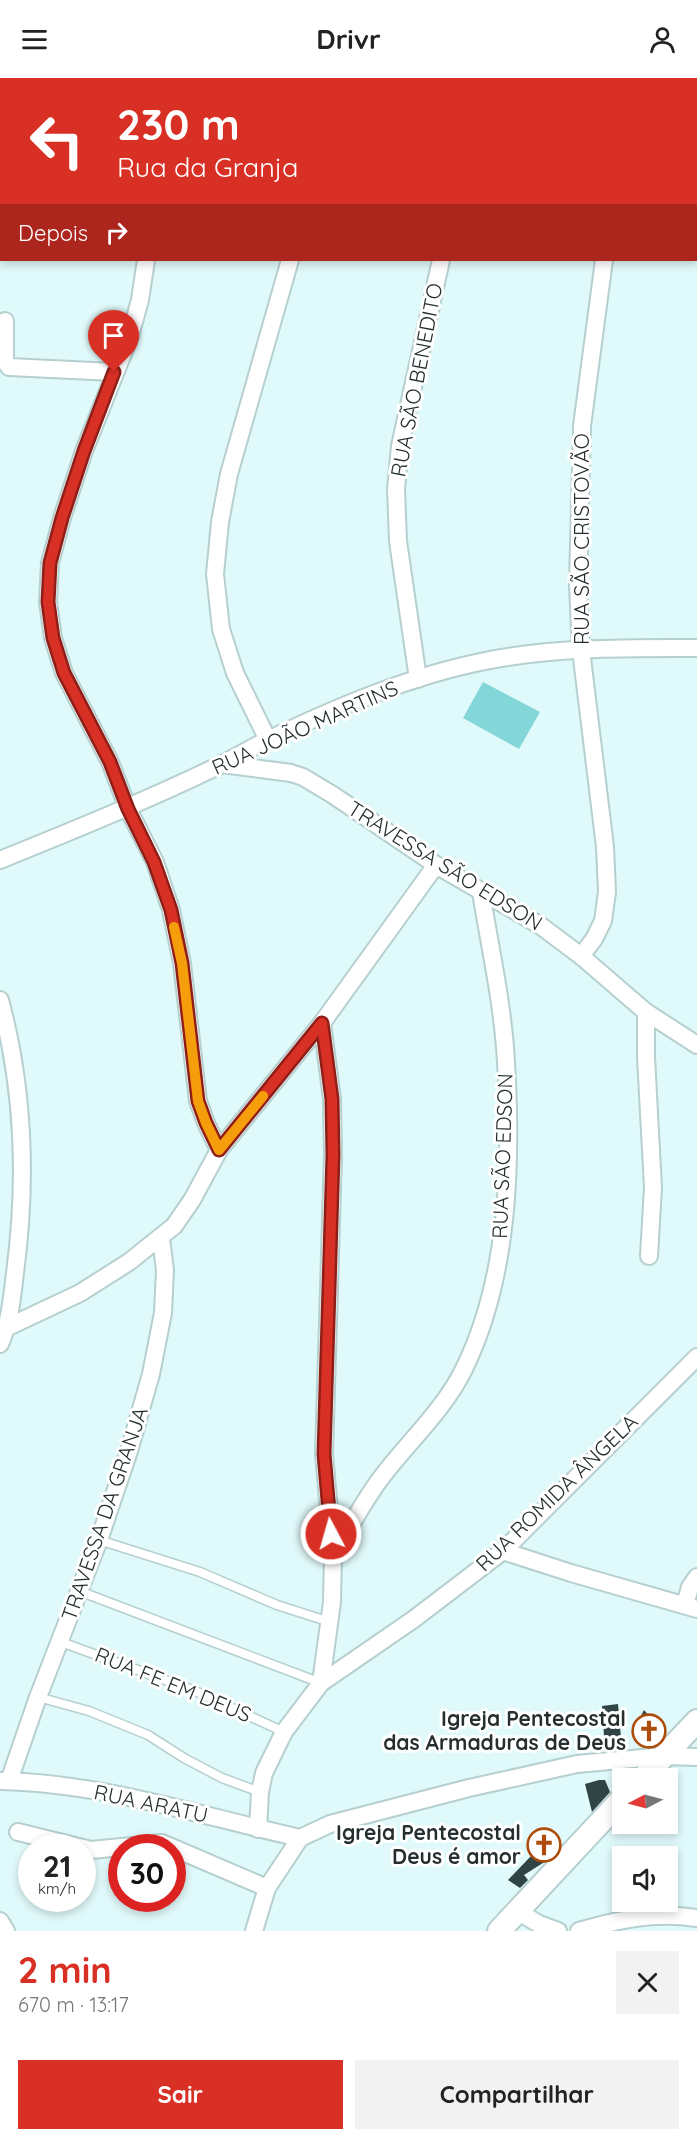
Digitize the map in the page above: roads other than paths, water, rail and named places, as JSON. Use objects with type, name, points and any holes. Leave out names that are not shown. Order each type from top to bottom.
[{"type":"main road","points":[[652,1768],[697,1721]]},
{"type":"main road","points":[[499,1931],[612,1810]]},
{"type":"street","points":[[146,261],[140,300],[130,336],[84,451],[59,529],[50,563],[48,602],[53,638],[64,673],[110,762],[128,809],[154,862],[171,910],[182,963],[198,1101],[219,1150]]},
{"type":"street","points":[[268,740],[235,673],[221,629],[215,574],[220,522],[229,474],[290,261]]},
{"type":"street","name":"RUA SÃO BENEDITO","points":[[418,679],[398,541],[396,489],[400,446],[441,261]]},
{"type":"street","name":"RUA SÃO CRISTOVÃO","points":[[581,956],[594,939],[603,921],[607,892],[605,847],[581,650],[578,585],[582,426],[604,261]]},
{"type":"street","points":[[5,321],[5,361],[9,367],[114,372]]},
{"type":"street","name":"RUA JOÃO MARTINS","points":[[0,860],[128,809],[268,740],[364,698],[418,679],[482,661],[514,655],[581,650],[697,648]]},
{"type":"street","name":"TRAVESSA SÃO EDSON","points":[[222,764],[277,770],[303,777],[436,865],[541,926],[581,956],[646,1012],[697,1045]]},
{"type":"street","points":[[4,1328],[80,1293],[129,1262],[161,1239],[174,1226],[192,1200],[219,1150],[322,1023],[436,865]]},
{"type":"street","name":"RUA SÃO EDSON","points":[[333,1555],[381,1479],[447,1397],[463,1371],[481,1330],[496,1273],[505,1211],[508,1142],[506,1061],[496,980],[481,892]]},
{"type":"street","points":[[0,1000],[10,1046],[22,1140],[23,1189],[20,1235],[0,1344]]},
{"type":"street","points":[[646,1012],[653,1188],[649,1256]]},
{"type":"street","points":[[258,1829],[260,1792],[264,1773],[284,1732],[321,1683],[330,1622],[333,1555],[324,1454],[333,1155],[332,1110],[322,1023]]},
{"type":"street","name":"TRAVESSA DA GRANJA","points":[[5,1781],[99,1540],[151,1374],[163,1313],[165,1270],[161,1239]]},
{"type":"street","name":"RUA ROMIDA ÂNGELA","points":[[321,1683],[414,1619],[503,1551],[697,1357]]},
{"type":"street","points":[[503,1551],[571,1574],[691,1607],[690,1587],[697,1577]]},
{"type":"street","points":[[254,1931],[267,1888],[300,1838],[330,1824],[469,1788],[577,1764],[663,1756],[697,1757]]},
{"type":"street","name":"RUA ARATU","points":[[5,1781],[138,1798],[300,1838]]},
{"type":"street","points":[[18,1832],[91,1850],[162,1843],[267,1888]]},
{"type":"street","points":[[517,1911],[558,1931]]},
{"type":"street","points":[[579,1931],[624,1919],[651,1915],[697,1918]]},
{"type":"street","points":[[0,1920],[6,1931]]},
{"type":"lane","points":[[99,1540],[200,1572],[277,1605],[330,1622]]},
{"type":"lane","points":[[79,1591],[321,1683]]},
{"type":"lane","name":"RUA FE EM DEUS","points":[[61,1642],[195,1691],[284,1732]]},
{"type":"lane","points":[[38,1697],[89,1711],[148,1735],[222,1778],[260,1792]]},
{"type":"place","name":"Igreja Pentecostal das Armaduras de Deus","points":[[649,1731]]},
{"type":"place","name":"Igreja Pentecostal Deus é amor","points":[[544,1845]]}]
